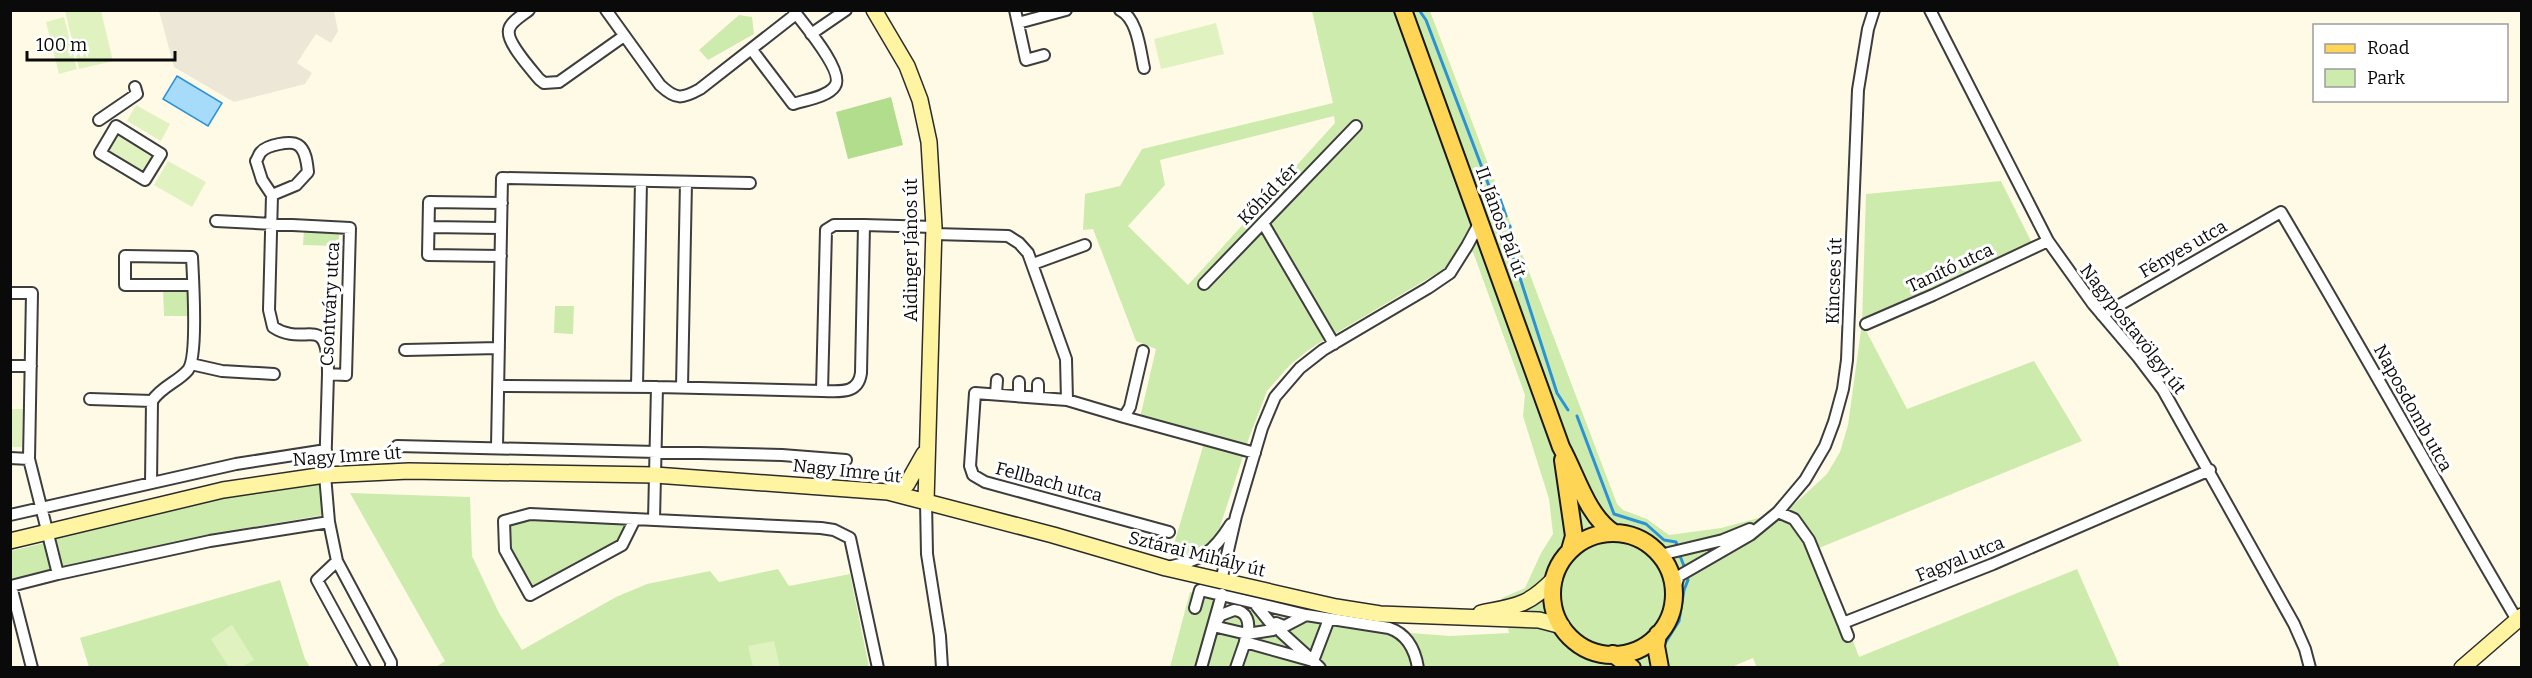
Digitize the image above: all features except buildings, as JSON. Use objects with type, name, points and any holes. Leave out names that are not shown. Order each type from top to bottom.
[{"type":"main road","name":"II. János Pál út","points":[[1403,10],[1561,447]]},
{"type":"main road","points":[[1561,447],[1594,515],[1602,526],[1614,533],[1639,539],[1660,555],[1670,572],[1674,591],[1671,610],[1658,634],[1656,646],[1660,668]]},
{"type":"main road","points":[[1561,447],[1574,536],[1570,550],[1560,564],[1554,579],[1552,600],[1562,626],[1573,639],[1583,646],[1594,651],[1613,654],[1638,649],[1658,634]]},
{"type":"main road","points":[[1570,550],[1587,539],[1614,533]]},
{"type":"main road","points":[[1613,654],[1632,668]]},
{"type":"street","points":[[530,10],[508,29],[509,39],[538,79],[544,83],[559,82],[624,36]]},
{"type":"street","points":[[606,10],[660,85],[671,95],[688,96],[700,89],[752,50],[795,12],[834,68],[837,81],[834,88],[826,94],[793,104],[752,50]]},
{"type":"street","points":[[811,34],[846,10]]},
{"type":"street","name":"Aidinger János út","points":[[874,10],[907,66],[920,100],[928,142],[934,231],[926,501]]},
{"type":"street","points":[[1015,10],[1026,60],[1044,55]]},
{"type":"street","points":[[1018,23],[1066,10]]},
{"type":"street","points":[[1120,10],[1126,14],[1136,33],[1144,68]]},
{"type":"street","name":"Kincses út","points":[[1759,526],[1778,512],[1805,480],[1824,446],[1843,388],[1847,360],[1858,90],[1868,29],[1874,10]]},
{"type":"street","name":"Nagypostavölgyi út","points":[[1930,10],[2048,241],[2068,273],[2163,390],[2210,470],[2294,624],[2310,668]]},
{"type":"street","points":[[99,120],[137,94],[135,87]]},
{"type":"street","points":[[116,126],[161,154],[146,180],[100,153],[116,126]]},
{"type":"street","name":"Kőhíd tér","points":[[1204,285],[1356,126]]},
{"type":"street","points":[[272,195],[296,185],[308,172],[303,150],[292,142],[268,148],[261,152],[256,160],[258,172],[272,195],[269,310],[273,327],[280,332],[318,335],[325,342],[328,352],[328,374]]},
{"type":"street","points":[[497,447],[502,178],[750,183]]},
{"type":"street","points":[[637,387],[640,181]]},
{"type":"street","points":[[682,387],[686,182]]},
{"type":"street","points":[[501,256],[428,255],[429,202],[502,203]]},
{"type":"street","name":"Fényes utca","points":[[2102,315],[2281,212]]},
{"type":"street","name":"Naposdomb utca","points":[[2281,212],[2519,618]]},
{"type":"street","points":[[216,221],[271,224]]},
{"type":"street","points":[[1201,668],[1222,588],[1236,516],[1266,418],[1280,390],[1300,368],[1334,344],[1450,273],[1480,221]]},
{"type":"street","points":[[1263,223],[1334,344]]},
{"type":"street","name":"Csontváry utca","points":[[271,224],[350,228],[346,375],[328,374],[325,475],[329,522],[337,561],[391,662],[391,668]]},
{"type":"street","points":[[822,391],[826,230],[834,225],[864,225],[1008,236],[1019,243],[1033,264],[1066,359],[1067,400]]},
{"type":"street","points":[[499,386],[682,387],[822,391],[855,389],[860,382],[864,225]]},
{"type":"street","points":[[429,227],[501,228]]},
{"type":"street","name":"Tanító utca","points":[[1866,324],[2048,241]]},
{"type":"street","points":[[1033,264],[1085,245]]},
{"type":"street","points":[[150,483],[152,401],[171,381],[187,371],[194,352],[193,285],[192,257],[125,256],[125,285],[193,285]]},
{"type":"street","points":[[10,293],[32,293],[29,459],[58,574]]},
{"type":"street","points":[[405,350],[499,348]]},
{"type":"street","points":[[1124,417],[1130,407],[1143,351]]},
{"type":"street","points":[[191,364],[222,371],[273,374]]},
{"type":"street","points":[[10,366],[31,366]]},
{"type":"street","points":[[996,394],[997,380]]},
{"type":"street","points":[[1019,396],[1020,382]]},
{"type":"street","points":[[1038,384],[1038,398]]},
{"type":"street","points":[[654,520],[657,387]]},
{"type":"street","name":"Fellbach utca","points":[[1169,532],[985,482],[973,475],[970,466],[975,393],[1067,400],[1256,453]]},
{"type":"street","points":[[90,399],[152,401]]},
{"type":"street","name":"Nagy Imre út","points":[[397,446],[782,455],[846,460]]},
{"type":"street","points":[[888,492],[907,484],[918,468],[928,446]]},
{"type":"street","name":"Nagy Imre út","points":[[10,515],[236,464],[326,450]]},
{"type":"street","points":[[10,458],[29,459]]},
{"type":"street","name":"Fagyal utca","points":[[1843,623],[1993,564],[2210,470]]},
{"type":"street","name":"Nagy Imre út","points":[[10,541],[223,490],[325,475],[410,471],[655,475],[888,492],[926,501]]},
{"type":"street","points":[[926,501],[927,554],[940,636],[942,668]]},
{"type":"street","name":"Sztárai Mihály út","points":[[926,501],[1166,568],[1222,588],[1380,614],[1539,620],[1562,626]]},
{"type":"street","points":[[1778,512],[1794,519],[1809,540],[1848,636]]},
{"type":"street","points":[[635,519],[622,545],[530,596],[505,550],[504,520],[530,514],[635,519],[821,528],[845,535],[850,538],[855,556],[878,668]]},
{"type":"street","points":[[1166,568],[1191,562],[1209,553],[1220,542],[1236,516]]},
{"type":"street","points":[[32,668],[11,586],[210,541],[329,522]]},
{"type":"street","points":[[1660,555],[1723,540],[1759,526]]},
{"type":"street","points":[[1674,591],[1676,580],[1683,572],[1734,546],[1759,526]]},
{"type":"street","points":[[337,561],[317,580],[366,668]]},
{"type":"street","name":"Sztárai Mihály út","points":[[1464,617],[1524,603],[1539,594],[1554,579]]},
{"type":"street","points":[[1195,608],[1200,590],[1222,588],[1256,605],[1389,628],[1399,633],[1411,645],[1418,668]]},
{"type":"street","points":[[1233,631],[1242,598]]},
{"type":"street","points":[[1256,605],[1316,664]]},
{"type":"street","points":[[1213,626],[1221,615],[1230,610],[1239,610],[1248,620],[1250,625],[1236,667]]},
{"type":"street","points":[[1278,628],[1280,610]]},
{"type":"street","points":[[1246,638],[1278,628],[1306,615]]},
{"type":"street","points":[[2462,668],[2519,618]]},
{"type":"street","points":[[1316,664],[1329,619]]},
{"type":"street","points":[[1213,626],[1233,631],[1257,646],[1316,664]]},
{"type":"street","points":[[1236,667],[1245,651],[1257,646]]},
{"type":"street","points":[[1205,652],[1212,668]]},
{"type":"green space","points":[[65,11],[101,11],[113,61],[79,69]]},
{"type":"green space","points":[[1312,11],[1430,11],[1617,504],[1623,510],[1647,519],[1669,535],[1721,528],[1788,510],[1827,474],[1840,452],[1848,425],[1862,323],[1907,409],[2034,361],[2082,441],[1819,548],[1859,657],[2077,569],[2120,667],[1757,668],[1753,658],[1729,668],[1170,667],[1190,592],[1357,629],[1450,636],[1509,633],[1502,598],[1525,588],[1541,553],[1553,534],[1549,499],[1523,416],[1525,395],[1473,252],[1311,348],[1290,365],[1267,391],[1218,533],[1204,549],[1178,556],[1171,554],[1204,443],[1138,426],[1156,349],[1136,341],[1093,229],[1083,230],[1085,194],[1120,186],[1142,149],[1333,103]],"holes":[[[1334,116],[1335,123],[1188,285],[1128,226],[1165,185],[1160,160]]]},
{"type":"green space","points":[[739,15],[752,17],[754,34],[708,60],[699,50]]},
{"type":"green space","points":[[64,17],[77,69],[59,74],[46,22]]},
{"type":"green space","points":[[1216,23],[1224,54],[1161,69],[1154,39]]},
{"type":"green space","points":[[891,97],[903,145],[848,159],[836,112]]},
{"type":"green space","points":[[136,105],[170,124],[161,141],[127,121]]},
{"type":"green space","points":[[116,129],[158,154],[144,177],[102,152]]},
{"type":"green space","points":[[168,161],[206,182],[192,207],[154,185]]},
{"type":"green space","points":[[2001,181],[2033,245],[1862,323],[1866,194]]},
{"type":"green space","points":[[304,229],[339,230],[339,246],[303,245]]},
{"type":"green space","points":[[163,290],[188,290],[189,316],[164,316]]},
{"type":"green space","points":[[555,306],[574,306],[573,334],[554,333]]},
{"type":"green space","points":[[11,409],[23,409],[22,447],[11,447]]},
{"type":"green space","points":[[319,482],[323,515],[225,532],[63,569],[56,538],[187,507]]},
{"type":"green space","points":[[350,493],[470,497],[472,556],[499,613],[522,650],[616,597],[647,584],[710,571],[719,582],[778,569],[789,586],[850,574],[869,667],[436,667],[445,661]]},
{"type":"green space","points":[[514,517],[634,520],[622,545],[530,594],[506,549],[505,521]]},
{"type":"green space","points":[[44,543],[51,569],[11,579],[11,551]]},
{"type":"green space","points":[[280,580],[305,659],[310,667],[89,667],[80,638]]},
{"type":"green space","points":[[232,625],[254,660],[242,667],[229,667],[211,639]]},
{"type":"green space","points":[[774,641],[780,667],[753,667],[748,646]]},
{"type":"shaded area","points":[[159,11],[334,11],[338,31],[331,43],[316,34],[297,63],[312,73],[305,84],[234,102],[174,67]]},
{"type":"water","points":[[177,76],[222,103],[208,126],[163,99]]},
{"type":"waterway","points":[[1419,10],[1426,20],[1489,186],[1498,193],[1506,216]]},
{"type":"waterway","points":[[1510,226],[1511,250],[1557,393],[1568,410]]},
{"type":"waterway","points":[[1577,416],[1614,514],[1646,524],[1664,540],[1676,542],[1677,545]]},
{"type":"waterway","points":[[1680,556],[1684,566]]},
{"type":"waterway","points":[[1664,645],[1679,621],[1687,576]]}]
